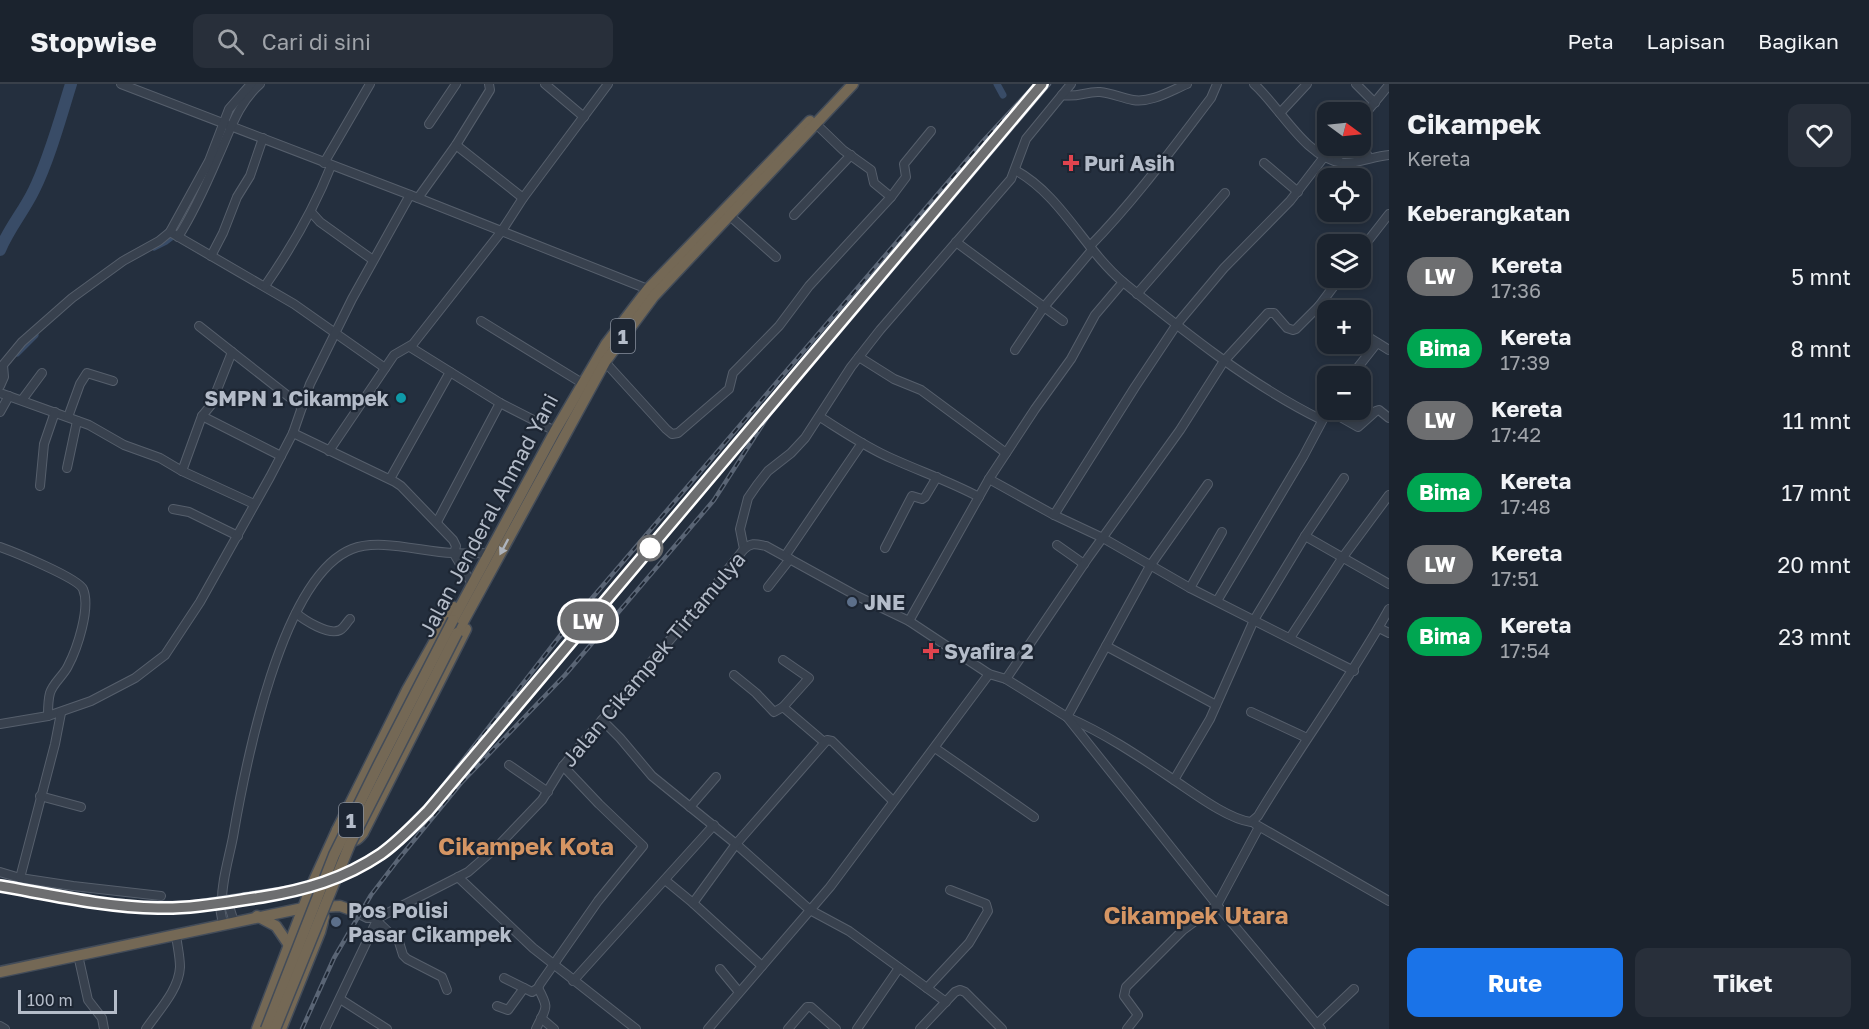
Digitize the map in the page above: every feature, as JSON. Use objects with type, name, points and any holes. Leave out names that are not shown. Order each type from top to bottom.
[{"type":"highway","name":"Jalan Jenderal Ahmad Yani","points":[[266,1029],[334,855],[378,766],[472,584],[555,431],[606,344],[843,84]]},
{"type":"highway","name":"Jalan Jenderal Ahmad Yani","points":[[275,1029],[350,844],[456,633],[605,362],[651,292],[730,216],[853,84]]},
{"type":"highway","points":[[337,830],[344,840],[353,842],[358,840],[363,833],[472,616],[486,581]]},
{"type":"highway","points":[[257,1029],[303,908],[337,830],[382,737],[451,610],[465,597]]},
{"type":"highway","points":[[281,1029],[320,932],[327,906]]},
{"type":"highway","points":[[0,972],[257,916],[327,906],[340,906],[351,910]]},
{"type":"highway","points":[[320,932],[330,916],[351,910]]},
{"type":"highway","points":[[257,916],[276,926],[289,945],[301,953],[313,949]]},
{"type":"street","points":[[121,84],[414,196],[651,292]]},
{"type":"street","points":[[228,124],[229,109],[251,84]]},
{"type":"street","points":[[2,379],[4,363],[22,342],[72,298],[123,261],[174,235],[197,204],[228,124],[260,84]]},
{"type":"street","points":[[265,286],[292,246],[311,212],[328,164],[370,84]]},
{"type":"street","points":[[429,123],[456,84]]},
{"type":"street","points":[[0,724],[61,713],[109,693],[155,665],[165,656],[238,536],[281,456],[293,433],[310,384],[373,260],[414,196],[456,145],[490,90],[489,84]]},
{"type":"street","points":[[545,84],[584,117]]},
{"type":"street","points":[[329,451],[394,355],[410,347],[501,232],[523,198],[608,84]]},
{"type":"street","points":[[744,549],[740,529],[748,498],[768,471],[791,453],[820,417],[859,357],[1005,186],[1015,170],[1026,139],[1071,84]]},
{"type":"street","points":[[1062,94],[1072,97],[1100,92],[1143,100],[1159,97],[1187,84]]},
{"type":"street","points":[[1015,350],[1044,308],[1146,183],[1211,98],[1217,84]]},
{"type":"street","points":[[1254,84],[1311,147],[1324,157],[1350,162],[1389,155]]},
{"type":"street","points":[[1280,113],[1307,84]]},
{"type":"street","points":[[1356,84],[1375,103]]},
{"type":"street","points":[[1371,108],[1389,85]]},
{"type":"street","points":[[816,124],[871,170],[874,183],[891,197]]},
{"type":"street","points":[[605,362],[666,429],[672,434],[678,433],[729,388],[733,374],[779,326],[809,285],[891,197],[906,177],[903,164],[931,131]]},
{"type":"street","points":[[211,256],[237,197],[250,176],[263,138]]},
{"type":"street","points":[[456,145],[523,198]]},
{"type":"street","points":[[794,215],[851,155]]},
{"type":"street","points":[[1336,161],[1338,156]]},
{"type":"street","points":[[1054,515],[1178,324],[1224,268],[1298,192],[1324,157]]},
{"type":"street","points":[[1264,163],[1298,192]]},
{"type":"street","points":[[1015,170],[1029,178],[1108,270],[1137,294],[1224,361],[1284,400],[1317,417]]},
{"type":"street","points":[[1137,294],[1225,193]]},
{"type":"street","points":[[311,212],[320,222],[373,260]]},
{"type":"street","points":[[1371,237],[1389,214]]},
{"type":"street","points":[[730,216],[776,257]]},
{"type":"street","points":[[174,235],[265,286],[385,368]]},
{"type":"street","points":[[956,242],[1063,321]]},
{"type":"street","points":[[909,621],[989,479],[1071,359],[1095,315],[1123,282]]},
{"type":"street","points":[[1323,300],[1332,288]]},
{"type":"street","points":[[1006,679],[1084,564],[1180,430],[1224,361],[1265,315],[1274,313],[1293,330],[1317,307]]},
{"type":"street","points":[[481,321],[582,384]]},
{"type":"street","points":[[199,326],[302,407]]},
{"type":"street","points":[[1371,339],[1389,350]]},
{"type":"street","points":[[1359,366],[1377,343]]},
{"type":"street","points":[[410,347],[500,403],[555,431]]},
{"type":"street","points":[[182,471],[202,416],[211,405],[231,352]]},
{"type":"street","points":[[859,357],[894,378],[921,390],[1006,453]]},
{"type":"street","points":[[390,479],[450,372]]},
{"type":"street","points":[[22,400],[42,373]]},
{"type":"street","points":[[68,417],[80,384],[87,373],[113,381]]},
{"type":"street","points":[[0,393],[89,425],[124,445],[160,458],[182,471],[254,504]]},
{"type":"street","points":[[0,412],[9,396]]},
{"type":"street","points":[[437,522],[500,403]]},
{"type":"street","points":[[1371,415],[1379,410],[1389,418]]},
{"type":"street","points":[[40,486],[44,444],[55,412]]},
{"type":"street","points":[[202,416],[281,456]]},
{"type":"street","points":[[820,417],[892,459],[979,497]]},
{"type":"street","points":[[1217,601],[1304,457],[1322,420]]},
{"type":"street","points":[[1346,420],[1358,427],[1366,420]]},
{"type":"street","points":[[67,468],[77,421]]},
{"type":"street","points":[[293,433],[390,479],[400,486],[453,540],[456,546],[454,554],[472,584]]},
{"type":"street","points":[[768,587],[862,443]]},
{"type":"street","points":[[885,548],[912,496],[922,499],[925,497],[937,477]]},
{"type":"street","points":[[1174,780],[1216,705],[1254,620],[1305,536],[1344,478]]},
{"type":"street","points":[[989,479],[1054,515],[1103,538],[1190,588],[1354,671]]},
{"type":"street","points":[[1208,484],[1150,566],[1067,717],[1102,733],[1229,813],[1251,822],[1389,901]]},
{"type":"street","points":[[1290,638],[1343,557],[1389,495]]},
{"type":"street","points":[[173,509],[189,512],[238,536]]},
{"type":"street","points":[[1190,588],[1222,532]]},
{"type":"street","points":[[1305,536],[1389,584]]},
{"type":"street","name":"Jalan Cikampek Tirtamulya","points":[[378,920],[468,872],[492,851],[548,792],[563,766],[744,549],[750,543],[754,543],[766,546],[855,595],[909,621],[989,675],[1006,679],[1067,717],[1217,905],[1319,1027]]},
{"type":"street","points":[[228,923],[220,908],[246,765],[280,649],[304,596],[321,574],[351,549],[381,545],[454,554],[489,553]]},
{"type":"street","points":[[1057,545],[1084,564]]},
{"type":"street","points":[[0,547],[79,584],[83,592],[84,616],[78,642],[67,669],[50,693],[48,716]]},
{"type":"street","points":[[1251,822],[1258,816],[1307,738],[1354,671],[1389,609]]},
{"type":"street","points":[[296,613],[310,624],[336,631],[340,630],[350,619]]},
{"type":"street","points":[[1379,628],[1389,633]]},
{"type":"street","points":[[1106,646],[1216,705]]},
{"type":"street","points":[[734,675],[774,712],[777,712],[809,678],[783,660]]},
{"type":"street","points":[[708,1029],[830,887],[989,675]]},
{"type":"street","points":[[783,707],[824,742]]},
{"type":"street","points":[[1251,712],[1307,738]]},
{"type":"street","points":[[20,878],[61,713]]},
{"type":"street","points":[[602,720],[652,776],[714,825],[810,910],[849,930],[946,1002]]},
{"type":"street","points":[[693,903],[736,844],[827,740],[832,741],[894,801]]},
{"type":"street","points":[[935,748],[1034,817]]},
{"type":"street","points":[[510,765],[548,792]]},
{"type":"street","points":[[504,978],[532,992],[538,988],[552,964],[598,901],[643,846],[563,766]]},
{"type":"street","points":[[690,807],[716,777]]},
{"type":"street","points":[[40,796],[81,807]]},
{"type":"street","points":[[573,981],[714,825]]},
{"type":"street","points":[[1127,1029],[1138,1015],[1124,996],[1126,987],[1183,930],[1217,905],[1259,827]]},
{"type":"street","points":[[0,872],[20,878],[73,886],[161,896]]},
{"type":"street","points":[[458,877],[552,964],[636,1029]]},
{"type":"street","points":[[665,880],[762,966]]},
{"type":"street","points":[[927,988],[969,943],[988,911],[986,904],[950,890]]},
{"type":"street","points":[[351,910],[367,918],[378,920],[399,942],[407,959],[442,977],[447,990]]},
{"type":"street","points":[[325,1029],[378,920]]},
{"type":"street","points":[[146,1029],[171,994],[179,975],[176,934]]},
{"type":"street","points":[[78,955],[89,1004],[102,1018],[104,1029]]},
{"type":"street","points":[[857,1029],[900,968]]},
{"type":"street","points":[[720,969],[739,992]]},
{"type":"street","points":[[498,1006],[508,1010],[524,988]]},
{"type":"street","points":[[536,1029],[547,1003],[538,988]]},
{"type":"street","points":[[1319,1027],[1353,989]]},
{"type":"street","points":[[920,1029],[958,990],[965,992],[1002,1029]]},
{"type":"street","points":[[340,999],[387,1029]]},
{"type":"street","points":[[788,1029],[807,1007],[811,1007],[836,1029]]},
{"type":"street","points":[[541,1018],[554,1029]]},
{"type":"street","points":[[0,1026],[5,1029]]},
{"type":"waterway","points":[[0,250],[39,178],[71,84]]},
{"type":"waterway","points":[[997,84],[1003,95]]},
{"type":"waterway","points":[[225,130],[243,97]]},
{"type":"waterway","points":[[154,247],[178,232]]},
{"type":"waterway","points":[[17,353],[35,335]]},
{"type":"railway","points":[[0,881],[106,900],[188,903],[313,882],[348,869],[378,852],[432,800],[563,632],[984,140],[1036,84]]},
{"type":"railway","points":[[302,1029],[334,958],[371,895],[397,861],[461,783],[565,675],[714,500],[768,416],[1049,84]]},
{"type":"railway","points":[[514,709],[748,432]]},
{"type":"train","name":"LW","points":[[0,886],[114,905],[160,908],[208,905],[310,887],[340,877],[381,854],[399,840],[428,811],[1042,84]]},
{"type":"place","name":"Puri Asih","points":[[1071,163]]},
{"type":"place","name":"SMPN 1 Cikampek","points":[[401,398]]},
{"type":"place","name":"JNE","points":[[852,602]]},
{"type":"place","name":"Syafira 2","points":[[931,651]]},
{"type":"place","name":"Pos Polisi Pasar Cikampek","points":[[336,922]]},
{"type":"district","name":"Cikampek Kota","points":[[526,845]]},
{"type":"district","name":"Cikampek Utara","points":[[1196,914]]}]
